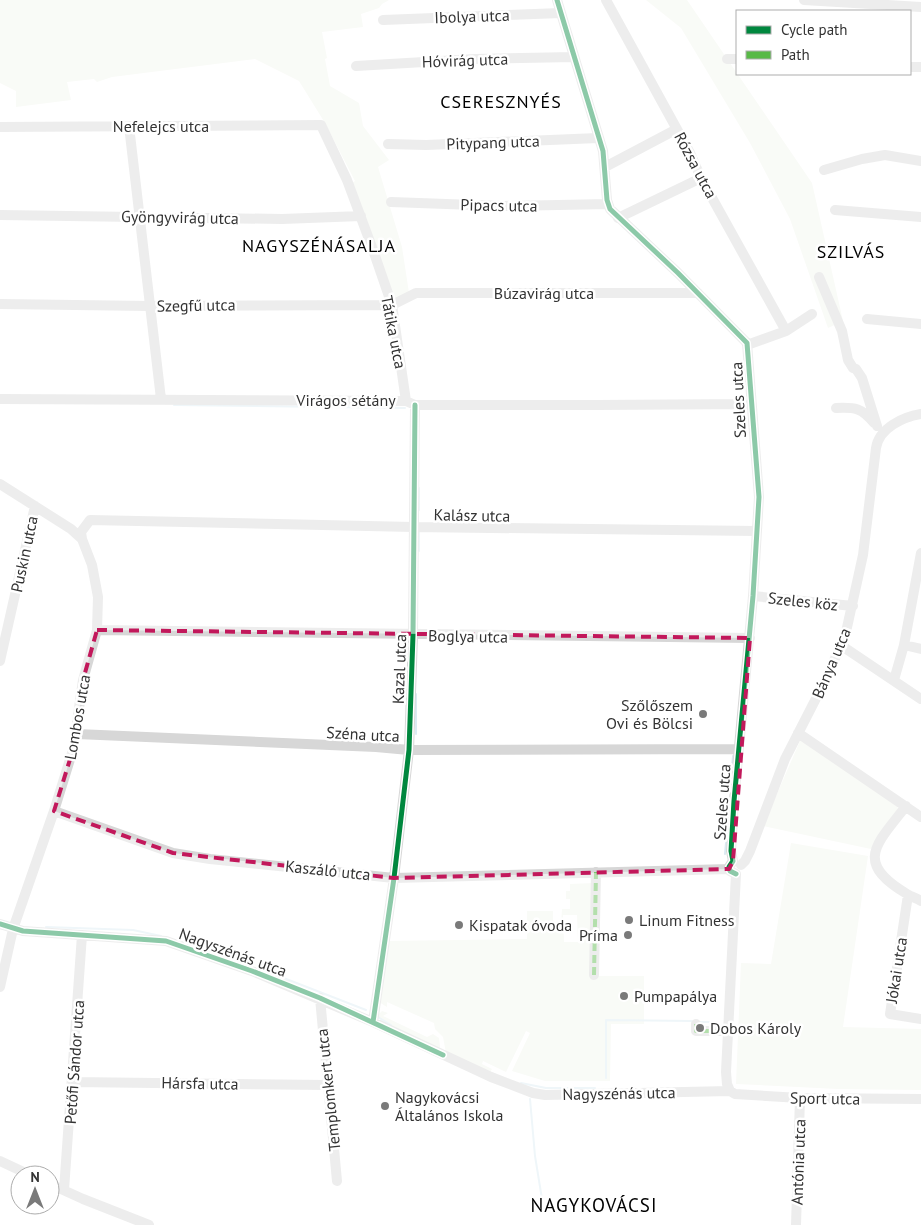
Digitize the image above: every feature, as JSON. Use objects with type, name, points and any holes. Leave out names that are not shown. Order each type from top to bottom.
[{"type":"street","points":[[557,0],[598,138],[605,167],[608,204]]},
{"type":"street","name":"Rózsa utca","points":[[606,0],[786,330]]},
{"type":"street","points":[[804,0],[921,7]]},
{"type":"street","name":"Ibolya utca","points":[[383,20],[561,13]]},
{"type":"street","name":"Hóvirág utca","points":[[356,66],[475,59],[574,57]]},
{"type":"street","name":"Nefelejcs utca","points":[[0,127],[321,125]]},
{"type":"street","name":"Tátika utca","points":[[321,125],[346,180],[392,305],[411,403]]},
{"type":"street","points":[[129,126],[161,399]]},
{"type":"street","points":[[605,167],[677,130]]},
{"type":"street","name":"Pitypang utca","points":[[388,144],[426,145],[598,138]]},
{"type":"street","points":[[824,170],[862,159],[885,155],[921,162]]},
{"type":"street","points":[[618,218],[702,178]]},
{"type":"street","name":"Pipacs utca","points":[[391,202],[502,206],[608,204]]},
{"type":"street","name":"Szeles utca","points":[[608,204],[618,218],[658,253],[742,336],[747,345],[759,492],[750,638],[738,749],[731,848],[735,867]]},
{"type":"street","points":[[835,210],[921,217]]},
{"type":"street","name":"Gyöngyvirág utca","points":[[0,215],[282,219],[360,216]]},
{"type":"street","points":[[819,277],[842,331],[848,360],[862,378],[879,436],[898,421],[921,414]]},
{"type":"street","name":"Búzavirág utca","points":[[392,305],[416,293],[698,293]]},
{"type":"street","name":"Szegfű utca","points":[[0,304],[149,306],[392,305]]},
{"type":"street","points":[[747,345],[786,330],[812,314]]},
{"type":"street","points":[[868,319],[921,324]]},
{"type":"street","name":"Virágos sétány","points":[[0,399],[751,404]]},
{"type":"street","name":"Kazal utca","points":[[373,1022],[394,878],[409,750],[413,635],[411,403]]},
{"type":"street","points":[[836,408],[858,408],[868,415],[877,426]]},
{"type":"street","name":"Bánya utca","points":[[730,1091],[726,1078],[735,867],[746,859],[778,776],[842,646],[853,606],[863,555],[879,436]]},
{"type":"street","points":[[0,485],[71,529],[82,539]]},
{"type":"street","name":"Puskin utca","points":[[0,662],[34,506]]},
{"type":"street","name":"Kalász utca","points":[[82,539],[81,532],[90,520],[756,530]]},
{"type":"street","name":"Lombos utca","points":[[0,987],[13,928],[73,752],[83,680],[97,630],[98,597],[92,565],[82,539]]},
{"type":"street","points":[[894,680],[904,645],[921,554]]},
{"type":"street","name":"Szeles köz","points":[[753,596],[853,606]]},
{"type":"street","name":"Boglya utca","points":[[97,630],[750,638]]},
{"type":"street","points":[[904,645],[921,649]]},
{"type":"street","points":[[842,646],[921,699]]},
{"type":"street","points":[[798,733],[921,817]]},
{"type":"street","name":"Széna utca","points":[[77,734],[366,746],[409,750],[738,749]]},
{"type":"street","points":[[906,806],[876,845],[874,858],[880,874],[908,895],[921,901]]},
{"type":"street","name":"Kaszáló utca","points":[[54,811],[173,853],[210,859],[394,878],[735,867]]},
{"type":"street","points":[[594,975],[596,872]]},
{"type":"street","name":"Jókai utca","points":[[908,895],[890,1014],[921,1019]]},
{"type":"street","name":"Nagyszénás utca","points":[[0,924],[23,931],[166,941],[252,971],[320,998],[483,1074],[533,1093],[545,1095],[730,1091]]},
{"type":"street","name":"Petőfi Sándor utca","points":[[64,1190],[82,935]]},
{"type":"street","name":"Templomkert utca","points":[[320,998],[337,1181]]},
{"type":"street","points":[[696,1024],[696,1031],[728,1031]]},
{"type":"street","name":"Hársfa utca","points":[[72,1082],[327,1084]]},
{"type":"street","name":"Sport utca","points":[[730,1091],[735,1094],[800,1098],[921,1098]]},
{"type":"street","name":"Antónia utca","points":[[796,1225],[800,1098]]},
{"type":"street","points":[[60,1188],[149,1225]]},
{"type":"highlighted area","points":[[97,630],[750,638],[733,861],[729,869],[394,878],[173,853],[54,811],[76,740],[83,680]]},
{"type":"shaded area","points":[[0,0],[389,0],[379,8],[361,14],[363,27],[322,32],[330,86],[359,103],[363,126],[389,160],[378,167],[402,247],[409,293],[393,299],[350,184],[355,181],[325,123],[299,81],[255,59],[112,77],[97,82],[94,79],[67,82],[71,100],[16,107],[16,91],[0,83]]},
{"type":"shaded area","points":[[646,0],[687,0],[736,72],[736,75],[738,75],[812,183],[843,321],[828,328],[790,219],[750,143],[681,28]]},
{"type":"shaded area","points":[[800,741],[805,742],[897,805],[898,810],[871,849],[763,826]]},
{"type":"shaded area","points":[[791,843],[868,856],[843,1027],[921,1029],[921,1090],[838,1089],[736,1084],[741,963],[771,964]]},
{"type":"shaded area","points":[[594,883],[596,976],[644,976],[644,1024],[611,1024],[610,1081],[545,1081],[512,1071],[530,1033],[526,1031],[506,1072],[483,1061],[482,1064],[492,1069],[489,1074],[446,1053],[443,1037],[435,1029],[434,1023],[387,1002],[387,1007],[379,1002],[388,941],[527,939],[527,911],[553,911],[553,925],[561,925],[562,909],[570,909],[570,899],[566,899],[566,891],[570,891],[570,884]],"holes":[[[563,915],[577,915],[578,942],[564,942]]]},
{"type":"shaded area","points":[[382,1011],[388,1013],[383,1016],[427,1037],[433,1034],[439,1038],[440,1047],[437,1049],[381,1022],[378,1015]]},
{"type":"waterway","points":[[174,405],[405,408]]},
{"type":"waterway","points":[[419,488],[419,510]]},
{"type":"waterway","points":[[419,531],[419,551]]},
{"type":"waterway","points":[[416,694],[416,734]]},
{"type":"waterway","points":[[730,791],[733,756]]},
{"type":"waterway","points":[[725,854],[729,808]]},
{"type":"waterway","points":[[46,927],[133,930],[161,936]]},
{"type":"waterway","points":[[258,968],[366,1010]]},
{"type":"waterway","points":[[378,1017],[391,1025]]},
{"type":"waterway","points":[[606,1078],[606,1020],[692,1021]]},
{"type":"waterway","points":[[699,1022],[717,1022]]},
{"type":"waterway","points":[[521,1083],[546,1088],[595,1088]]},
{"type":"waterway","points":[[530,1099],[542,1208]]},
{"type":"marked path","points":[[594,975],[596,872]]},
{"type":"marked path","points":[[696,1024],[696,1031],[728,1031]]},
{"type":"cycle path","points":[[557,0],[603,151],[607,200],[610,209],[678,273],[747,343],[759,497],[753,596],[734,801],[731,851],[733,861],[729,867],[730,871],[736,874]]},
{"type":"cycle path","points":[[373,1022],[394,878],[409,750],[413,635],[415,405]]},
{"type":"cycle path","points":[[0,924],[23,931],[166,941],[252,971],[320,998],[443,1055]]},
{"type":"place","name":"Szőlőszem Ovi és Bölcsi","points":[[703,714]]},
{"type":"place","name":"Linum Fitness","points":[[629,920]]},
{"type":"place","name":"Kispatak óvoda","points":[[459,925]]},
{"type":"place","name":"Príma","points":[[628,935]]},
{"type":"place","name":"Pumpapálya","points":[[624,996]]},
{"type":"place","name":"Dobos Károly","points":[[700,1028]]},
{"type":"place","name":"Nagykovácsi Általános Iskola","points":[[385,1106]]},
{"type":"district","name":"CSERESZNYÉS","points":[[501,102]]},
{"type":"district","name":"NAGYSZÉNÁSALJA","points":[[319,246]]},
{"type":"district","name":"SZILVÁS","points":[[851,252]]},
{"type":"district","name":"NAGYKOVÁCSI","points":[[594,1205]]}]
